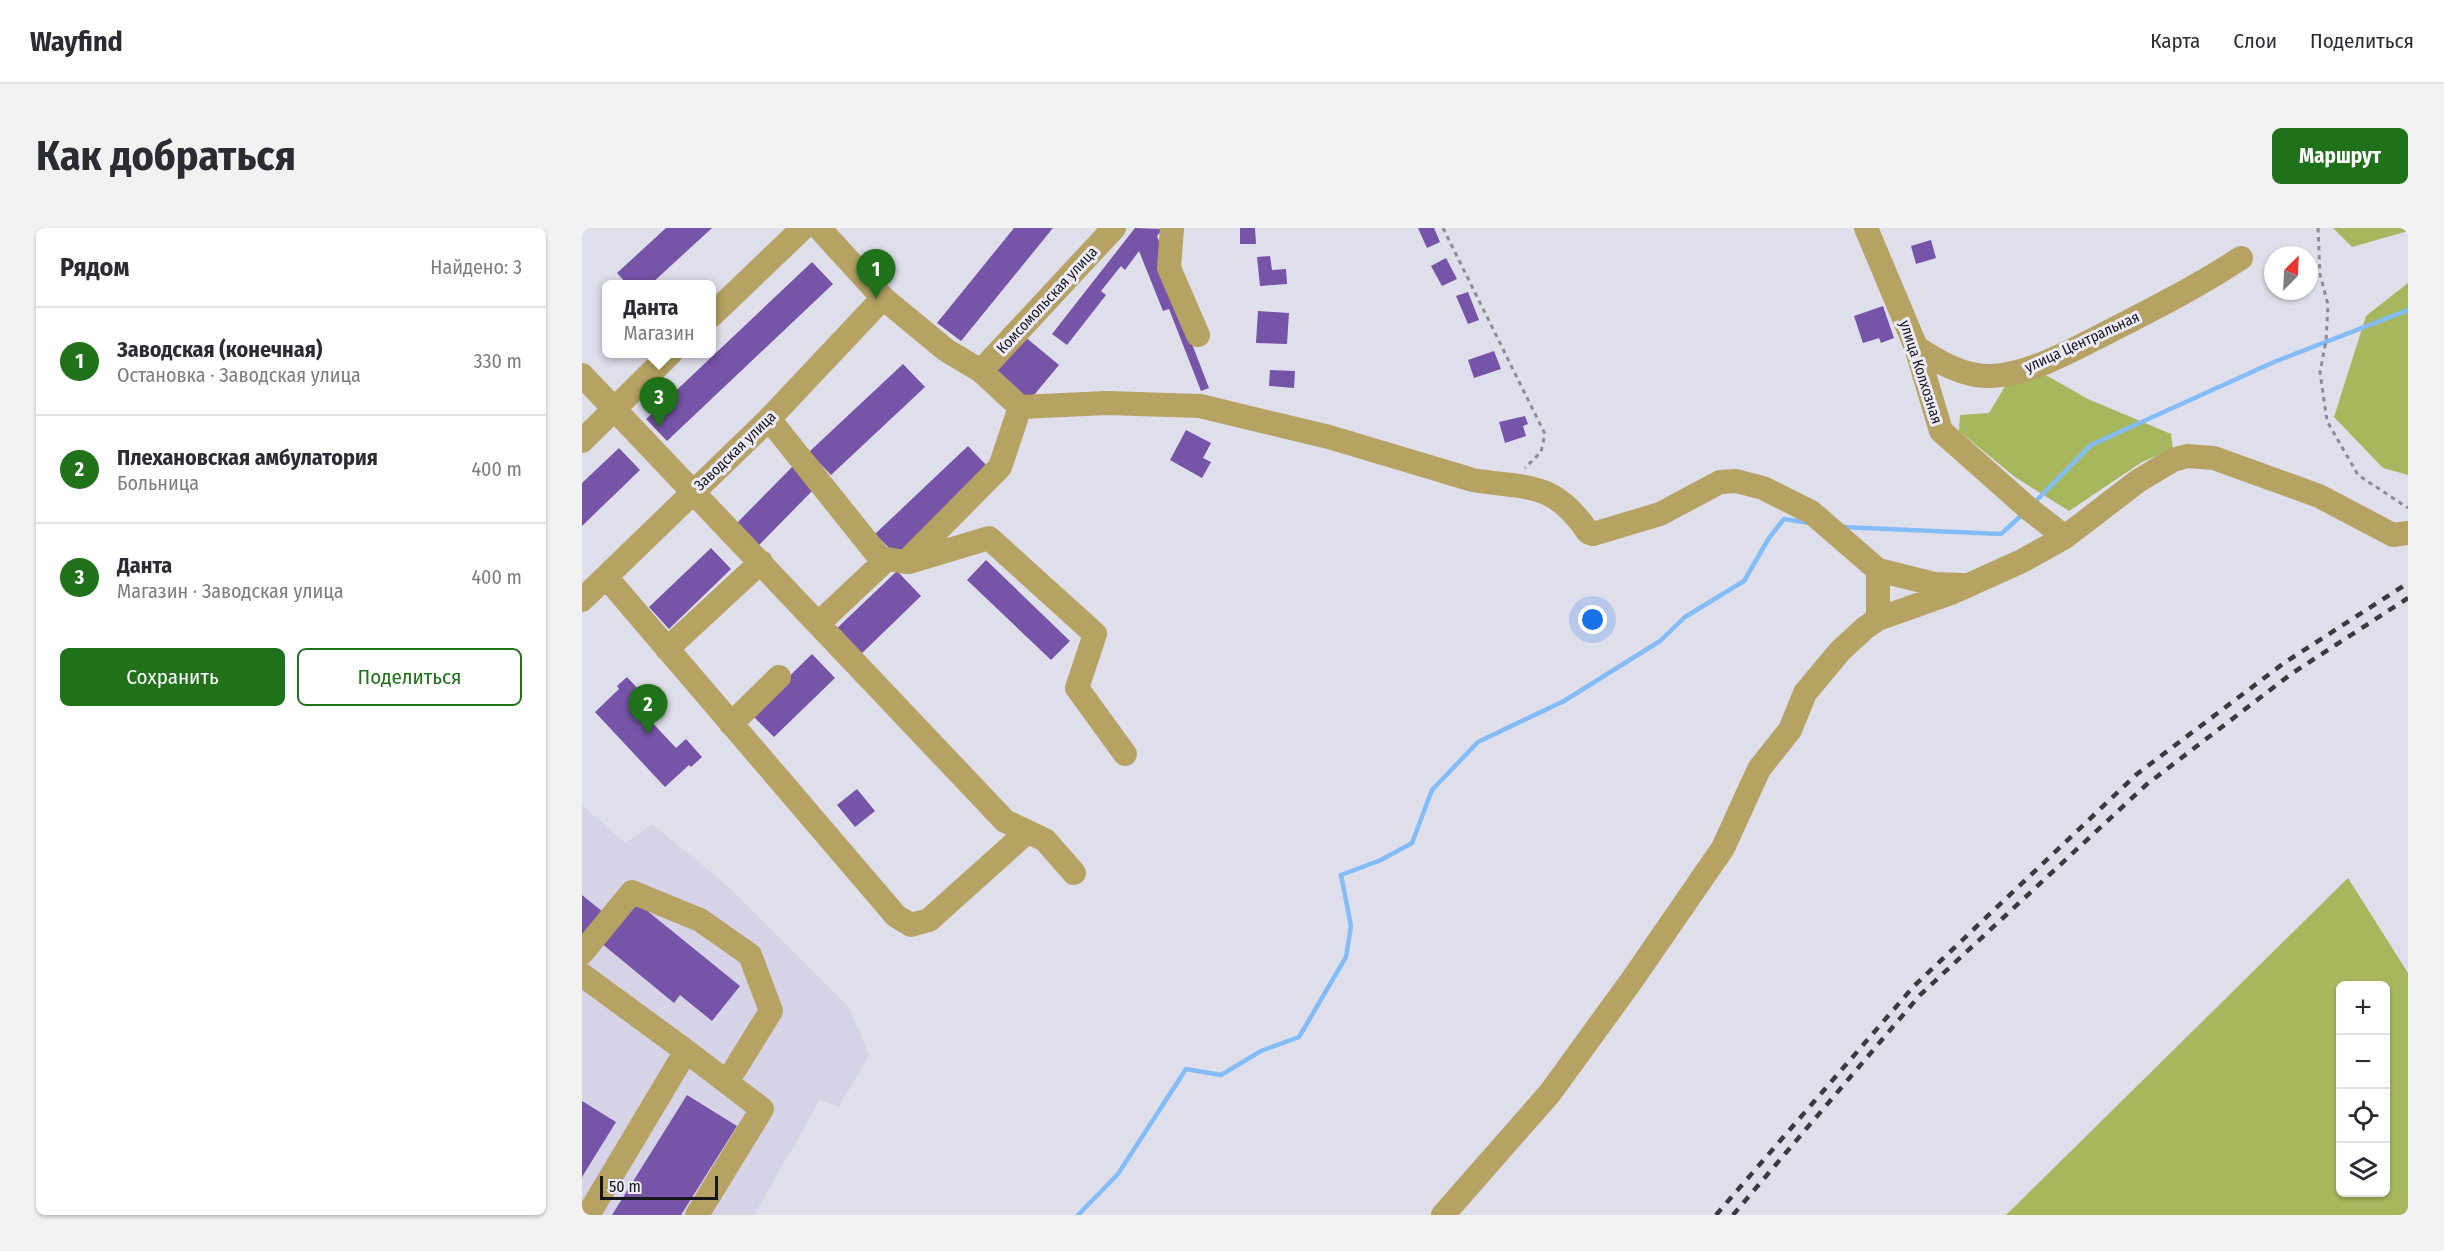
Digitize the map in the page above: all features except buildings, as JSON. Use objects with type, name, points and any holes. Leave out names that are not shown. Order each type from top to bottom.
[{"type":"street","name":"Комсомольская улица","points":[[981,371],[1114,228]]},
{"type":"street","points":[[1172,228],[1169,268],[1198,335]]},
{"type":"street","name":"улица Колхозная","points":[[1866,228],[1916,347],[1941,431],[2029,509],[2066,537]]},
{"type":"street","points":[[716,311],[818,229],[883,298],[946,350],[981,371],[1020,407],[1107,403],[1200,406],[1329,437],[1473,480],[1529,487],[1566,504],[1588,532],[1593,534],[1660,514],[1720,482],[1750,484],[1811,512],[1878,570],[1934,584],[1966,585]]},
{"type":"street","name":"улица Центральная","points":[[1916,347],[1946,365],[1967,373],[1990,376],[2014,372],[2094,339],[2202,284],[2241,258]]},
{"type":"street","name":"Заводская улица","points":[[582,600],[769,419],[883,298]]},
{"type":"street","points":[[582,441],[667,358]]},
{"type":"street","points":[[582,375],[762,562],[1005,821],[1045,840],[1074,873]]},
{"type":"street","points":[[819,623],[897,561],[1000,467],[1020,407]]},
{"type":"street","points":[[769,419],[880,558],[897,561],[989,538],[1095,634],[1077,688],[1125,754]]},
{"type":"street","points":[[1443,1215],[1550,1093],[1632,980],[1723,848],[1759,769],[1790,730],[1805,693],[1840,651],[1865,628],[1878,620],[1951,593],[2022,561],[2066,537],[2138,481],[2173,460],[2187,456],[2214,458],[2319,496],[2393,535],[2408,534]]},
{"type":"street","points":[[666,649],[762,562]]},
{"type":"street","points":[[1878,570],[1878,620]]},
{"type":"street","points":[[607,578],[896,916],[911,925],[929,920],[1027,832]]},
{"type":"street","points":[[731,724],[779,677]]},
{"type":"street","points":[[582,953],[632,891],[700,920],[750,955],[771,1011],[727,1082]]},
{"type":"street","points":[[582,975],[762,1109],[697,1215]]},
{"type":"street","points":[[588,1215],[686,1051]]},
{"type":"path","points":[[1443,228],[1545,435],[1543,448],[1539,455],[1525,468],[1502,482]]},
{"type":"path","points":[[2318,228],[2320,274],[2328,305],[2326,341],[2320,372],[2327,422],[2358,475],[2408,508]]},
{"type":"shaded area","points":[[582,805],[625,843],[652,824],[730,888],[849,1007],[869,1055],[839,1107],[820,1100],[754,1215],[582,1215]]},
{"type":"green space","points":[[2333,228],[2408,228],[2408,231],[2352,247]]},
{"type":"green space","points":[[2408,283],[2408,475],[2383,468],[2334,417],[2366,316]]},
{"type":"green space","points":[[2035,369],[2088,399],[2171,434],[2173,449],[2142,462],[2069,511],[2015,477],[1959,431],[1960,415],[1989,413],[2007,383]]},
{"type":"green space","points":[[2348,878],[2408,973],[2408,1215],[2006,1215]]},
{"type":"waterway","points":[[2034,503],[2091,445],[2274,362],[2408,310]]},
{"type":"waterway","points":[[1842,527],[2001,534],[2024,513]]},
{"type":"waterway","points":[[1078,1215],[1118,1174],[1186,1069],[1221,1075],[1261,1051],[1299,1037],[1346,957],[1351,926],[1341,875],[1381,860],[1412,843],[1432,790],[1478,742],[1564,701],[1660,641],[1685,617],[1744,581],[1769,538],[1784,519],[1810,523]]},
{"type":"railway","points":[[1716,1215],[1914,986],[2137,774],[2284,663],[2408,583]]},
{"type":"railway","points":[[1733,1215],[1920,995],[2146,785],[2291,674],[2408,598]]},
{"type":"place","name":"Заводская (конечная)","points":[[876,299]]},
{"type":"place","name":"Данта","points":[[659,427]]},
{"type":"place","name":"Плехановская амбулатория","points":[[648,734]]}]
